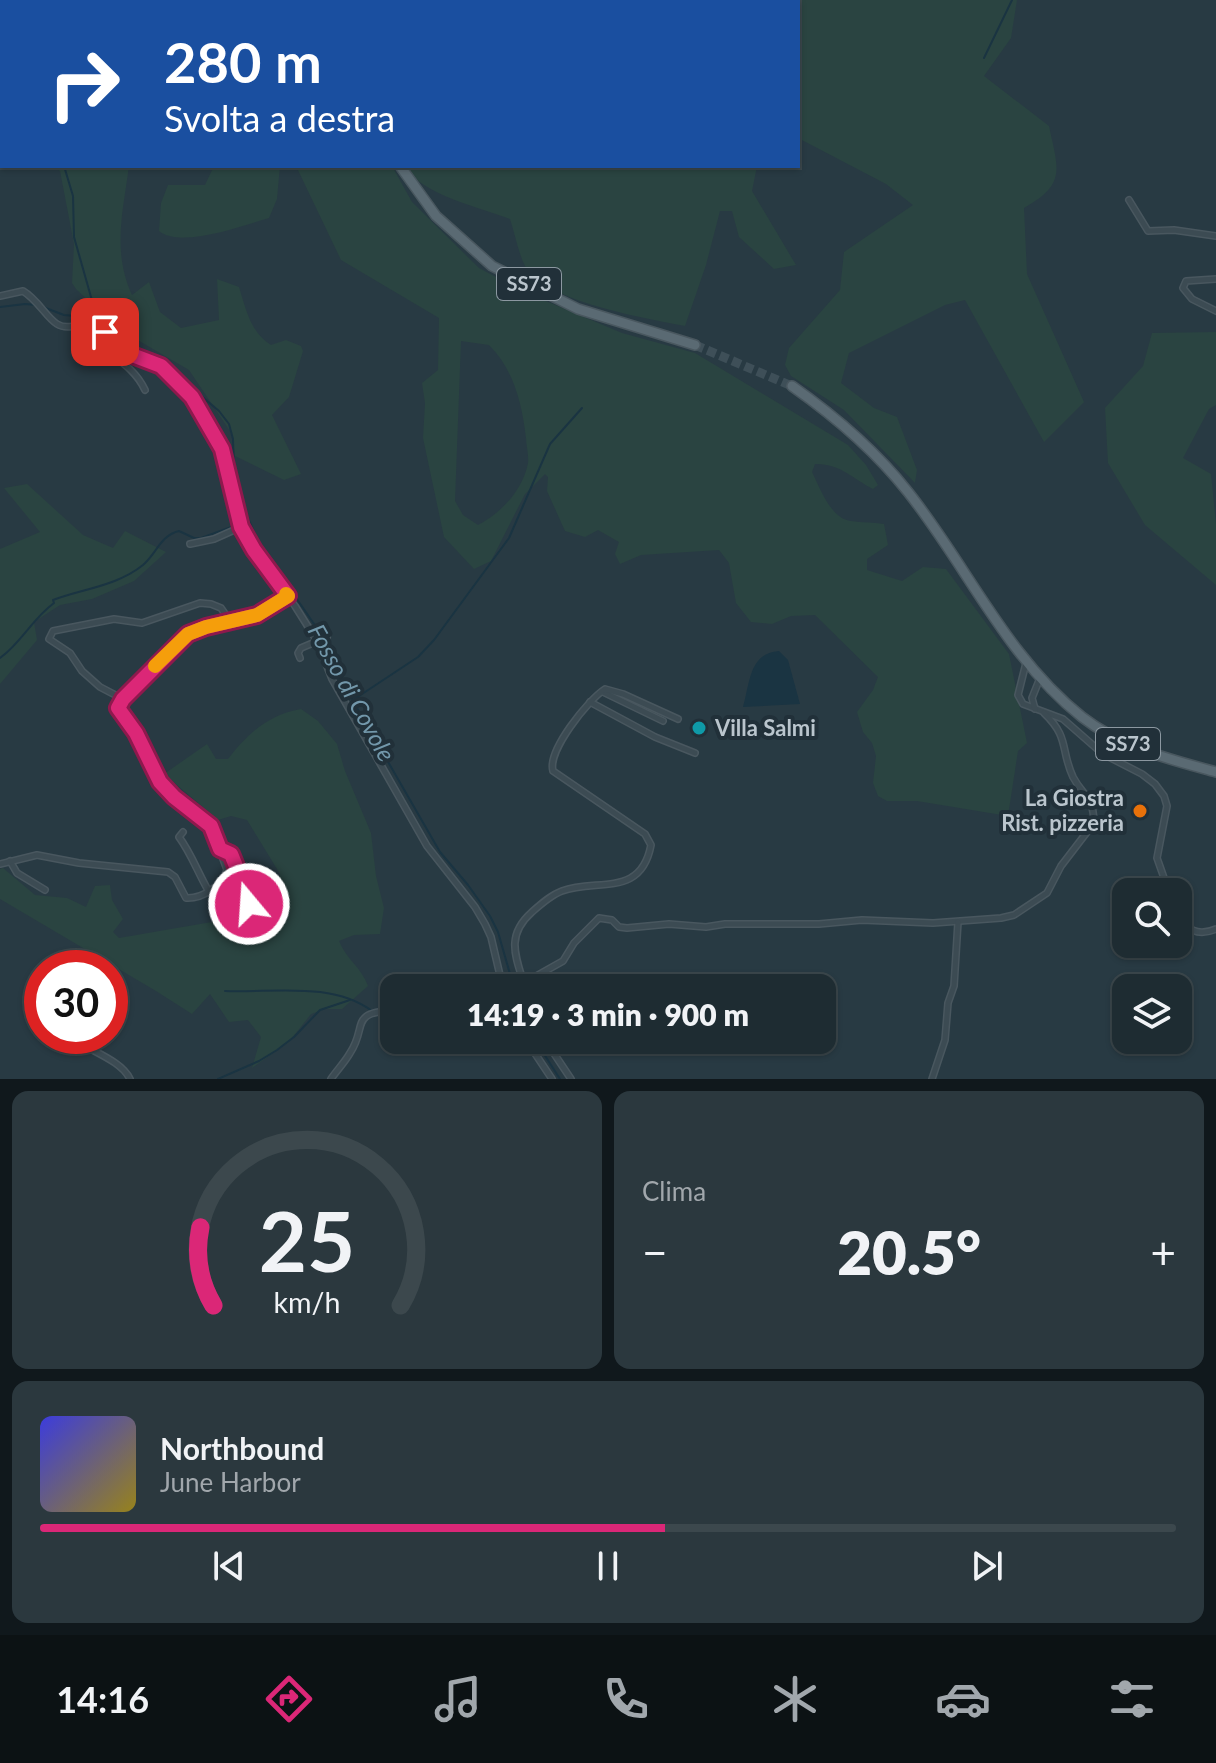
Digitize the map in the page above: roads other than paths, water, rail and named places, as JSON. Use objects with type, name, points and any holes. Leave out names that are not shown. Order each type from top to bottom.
[{"type":"main road","name":"SS73","points":[[401,168],[436,216],[492,266],[578,309],[695,345]]},
{"type":"main road","name":"SS73","points":[[792,386],[830,413],[871,449],[909,493],[1026,661],[1052,692],[1084,719],[1118,740],[1145,752],[1216,772]]},
{"type":"street","points":[[1129,200],[1148,231],[1174,230],[1216,236]]},
{"type":"street","points":[[1216,279],[1186,281],[1183,288],[1192,299],[1216,311]]},
{"type":"street","points":[[0,296],[23,291],[55,323],[71,327],[90,323],[96,325],[127,353],[161,366],[192,397],[222,449],[241,527],[254,550],[322,640],[332,679],[427,846],[485,924],[500,974]]},
{"type":"street","points":[[96,325],[91,338],[139,376],[145,390]]},
{"type":"street","points":[[190,544],[214,539],[241,527]]},
{"type":"street","points":[[0,864],[37,855],[79,863],[168,872],[175,877],[186,898],[199,897],[221,882],[227,870],[211,826],[160,782],[136,733],[118,708],[123,699],[188,634],[257,615],[288,596]]},
{"type":"street","points":[[123,699],[100,687],[82,671],[76,659],[49,639],[53,631],[114,619],[142,623],[200,603],[221,608],[230,621]]},
{"type":"street","points":[[300,658],[298,653],[301,648],[322,640]]},
{"type":"street","points":[[1026,661],[1018,695],[1020,700],[1035,710],[1063,719],[1087,743],[1142,774],[1164,796],[1167,818],[1157,858],[1164,878]]},
{"type":"street","points":[[1023,681],[1040,678]]},
{"type":"street","points":[[1035,710],[1032,703],[1040,678]]},
{"type":"street","points":[[518,974],[514,933],[528,916],[564,890],[625,882],[645,863],[650,852],[651,845],[645,834],[553,771],[551,763],[555,753],[590,702],[605,689],[678,719]]},
{"type":"street","points":[[602,691],[663,721]]},
{"type":"street","points":[[1034,691],[1052,692]]},
{"type":"street","points":[[590,702],[655,737],[695,753]]},
{"type":"street","points":[[541,974],[563,961],[574,943],[599,918],[612,920],[619,927],[627,928],[669,924],[706,927],[862,920],[958,922],[1014,915],[1047,893],[1061,866],[1094,823],[1091,799],[1072,774],[1063,735],[1044,713]]},
{"type":"street","points":[[183,832],[179,837],[189,849],[208,890]]},
{"type":"street","points":[[220,849],[231,854],[249,904]]},
{"type":"street","points":[[10,861],[17,873],[45,890]]},
{"type":"street","points":[[932,1079],[945,1040],[948,1003],[954,986],[958,922]]},
{"type":"street","points":[[1192,931],[1198,933],[1216,929]]},
{"type":"street","points":[[331,1079],[352,1052],[363,1018],[380,1012]]},
{"type":"street","points":[[100,1054],[126,1070],[130,1079]]},
{"type":"street","points":[[535,1054],[552,1079]]},
{"type":"street","points":[[554,1054],[571,1079]]},
{"type":"water","points":[[779,651],[788,660],[800,704],[743,707],[756,663],[769,653]]},
{"type":"waterway","points":[[984,58],[1012,0]]},
{"type":"waterway","name":"Fosso di Covole","points":[[65,168],[73,196],[74,237],[100,318],[138,351],[168,360],[229,424],[233,439],[234,475],[240,499],[259,544],[323,637],[353,701],[440,852],[490,916],[510,974]]},
{"type":"waterway","points":[[0,307],[37,305]]},
{"type":"waterway","points":[[43,307],[64,315],[99,318]]},
{"type":"waterway","points":[[353,700],[418,657],[434,640],[509,538],[550,444],[582,408]]},
{"type":"waterway","points":[[0,658],[54,603],[53,600],[133,572],[148,561],[173,533],[179,531],[201,538],[248,521]]},
{"type":"waterway","points":[[225,991],[320,992],[356,1002],[372,1011]]},
{"type":"waterway","points":[[218,1079],[277,1050],[320,1010],[350,1000]]},
{"type":"waterway","name":"Fosso di Covole","points":[[544,1054],[560,1079]]},
{"type":"tunnel","points":[[695,345],[792,386]]},
{"type":"place","name":"Villa Salmi","points":[[699,728]]},
{"type":"place","name":"La Giostra Rist. pizzeria","points":[[1140,811]]}]
